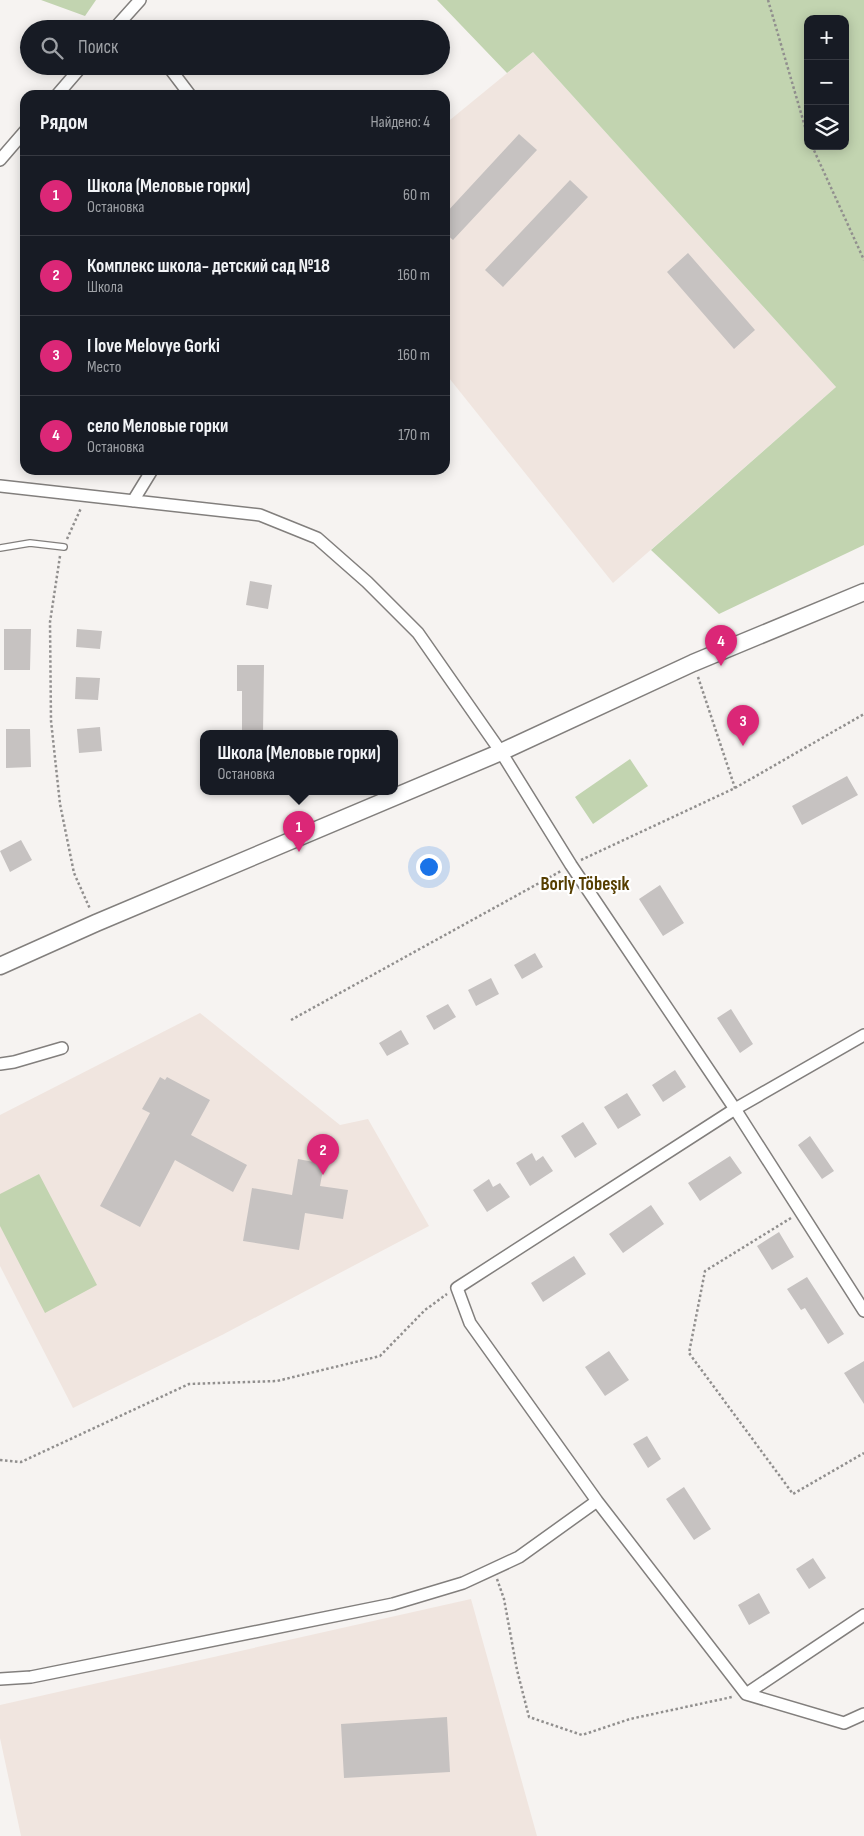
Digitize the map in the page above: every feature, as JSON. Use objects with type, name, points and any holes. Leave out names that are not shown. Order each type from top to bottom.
[{"type":"street","points":[[122,20],[140,0]]},
{"type":"street","points":[[60,90],[74,75]]},
{"type":"street","points":[[175,75],[186,90]]},
{"type":"street","points":[[0,160],[20,137]]},
{"type":"street","points":[[133,501],[149,475]]},
{"type":"street","points":[[0,486],[260,516],[317,538],[367,582],[418,633],[501,752],[571,865],[735,1109],[863,1306]]},
{"type":"street","points":[[0,966],[96,923],[501,752],[693,663],[864,592]]},
{"type":"street","points":[[864,1035],[735,1109],[457,1288],[470,1323],[597,1501],[746,1694],[844,1723],[864,1714]]},
{"type":"street","points":[[0,1064],[14,1062],[62,1048]]},
{"type":"street","points":[[0,1679],[31,1677],[393,1604],[463,1583],[519,1557],[550,1537],[597,1501]]},
{"type":"street","points":[[746,1694],[864,1615]]},
{"type":"lane","points":[[0,548],[30,543],[64,547]]},
{"type":"path","points":[[768,0],[804,123]]},
{"type":"path","points":[[814,150],[864,260]]},
{"type":"path","points":[[87,495],[60,555],[50,622],[51,721],[60,804],[74,873],[96,923]]},
{"type":"path","points":[[693,663],[735,788]]},
{"type":"path","points":[[801,1212],[705,1271],[690,1353],[793,1494],[864,1453]]},
{"type":"path","points":[[0,1460],[21,1462],[189,1384],[277,1381],[380,1356],[425,1310],[457,1288]]},
{"type":"path","points":[[493,1570],[504,1599],[517,1670],[529,1717],[582,1735],[630,1719],[746,1694]]},
{"type":"shaded area","points":[[533,52],[836,387],[613,583],[450,379],[450,120]]},
{"type":"shaded area","points":[[200,1013],[340,1125],[368,1119],[429,1226],[222,1335],[73,1408],[0,1266],[0,1115]]},
{"type":"shaded area","points":[[471,1599],[537,1836],[21,1836],[0,1738],[0,1705]]},
{"type":"green space","points":[[41,0],[96,0],[85,16]]},
{"type":"green space","points":[[437,0],[864,0],[864,545],[719,614],[651,550],[836,387],[533,52],[507,73]]},
{"type":"green space","points":[[630,759],[648,786],[593,824],[575,797]]},
{"type":"green space","points":[[39,1174],[97,1285],[45,1313],[0,1226],[0,1194]]},
{"type":"building","points":[[519,134],[537,150],[453,240],[450,237],[450,209]]},
{"type":"building","points":[[570,180],[588,197],[503,287],[485,270]]},
{"type":"building","points":[[688,253],[755,330],[734,349],[667,272]]},
{"type":"building","points":[[250,581],[272,585],[268,609],[246,605]]},
{"type":"building","points":[[4,629],[31,629],[30,670],[4,670]]},
{"type":"building","points":[[77,629],[102,631],[100,649],[76,647]]},
{"type":"building","points":[[237,665],[264,665],[263,730],[242,730],[242,691],[237,691]]},
{"type":"building","points":[[76,677],[100,678],[98,700],[75,699]]},
{"type":"building","points":[[100,727],[102,751],[79,753],[77,729]]},
{"type":"building","points":[[6,729],[30,729],[31,767],[6,768]]},
{"type":"building","points":[[847,776],[858,795],[802,825],[792,806]]},
{"type":"building","points":[[21,840],[32,860],[10,872],[0,851]]},
{"type":"building","points":[[660,885],[684,923],[663,936],[639,899]]},
{"type":"building","points":[[535,953],[543,967],[522,979],[514,965]]},
{"type":"building","points":[[491,978],[499,994],[476,1006],[468,990]]},
{"type":"building","points":[[448,1004],[456,1017],[434,1030],[426,1016]]},
{"type":"building","points":[[731,1009],[753,1044],[740,1053],[717,1018]]},
{"type":"building","points":[[401,1030],[409,1044],[387,1056],[379,1043]]},
{"type":"building","points":[[675,1070],[686,1087],[663,1102],[652,1085]]},
{"type":"building","points":[[160,1077],[165,1080],[167,1077],[210,1100],[191,1135],[247,1165],[233,1192],[175,1160],[140,1227],[100,1206],[150,1113],[142,1109]]},
{"type":"building","points":[[627,1093],[641,1115],[618,1129],[604,1107]]},
{"type":"building","points":[[583,1122],[597,1144],[575,1158],[561,1136]]},
{"type":"building","points":[[810,1136],[834,1171],[822,1179],[798,1145]]},
{"type":"building","points":[[532,1153],[536,1161],[543,1156],[553,1171],[530,1186],[516,1163]]},
{"type":"building","points":[[730,1156],[742,1173],[700,1201],[688,1183]]},
{"type":"building","points":[[298,1159],[324,1164],[320,1186],[348,1190],[343,1219],[305,1213],[299,1250],[243,1241],[252,1188],[292,1195]]},
{"type":"building","points":[[489,1179],[493,1187],[500,1183],[510,1197],[487,1212],[473,1190]]},
{"type":"building","points":[[651,1205],[664,1224],[623,1253],[609,1234]]},
{"type":"building","points":[[779,1232],[794,1257],[772,1270],[757,1246]]},
{"type":"building","points":[[574,1256],[586,1274],[543,1302],[531,1283]]},
{"type":"building","points":[[807,1277],[844,1334],[828,1344],[805,1308],[801,1310],[787,1289]]},
{"type":"building","points":[[609,1351],[629,1380],[605,1396],[585,1367]]},
{"type":"building","points":[[864,1361],[864,1404],[844,1373]]},
{"type":"building","points":[[647,1436],[661,1459],[648,1468],[633,1444]]},
{"type":"building","points":[[684,1487],[711,1529],[694,1540],[666,1499]]},
{"type":"building","points":[[813,1558],[826,1578],[809,1589],[796,1569]]},
{"type":"building","points":[[759,1593],[770,1613],[749,1625],[738,1605]]},
{"type":"building","points":[[447,1717],[450,1772],[344,1778],[341,1724]]},
{"type":"place","name":"село Меловые горки","points":[[721,666]]},
{"type":"place","name":"I love Melovye Gorki","points":[[743,746]]},
{"type":"place","name":"Школа (Меловые горки)","points":[[299,852]]},
{"type":"place","name":"Комплекс школа- детский сад №18","points":[[323,1175]]},
{"type":"district","name":"Borly Töbeşık","points":[[585,883]]}]
